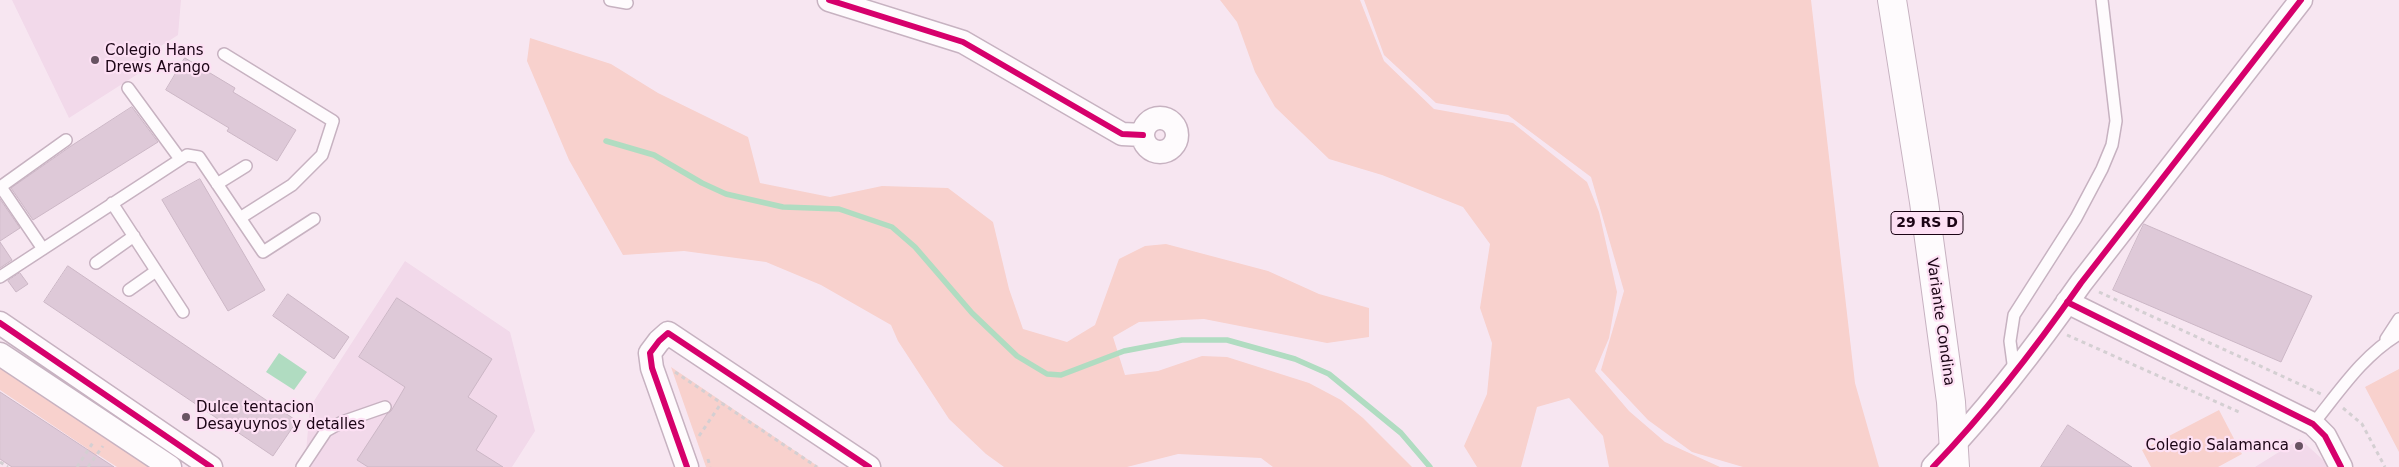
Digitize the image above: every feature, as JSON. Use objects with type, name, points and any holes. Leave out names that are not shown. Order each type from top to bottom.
[{"type":"highway","name":"Variante Condina","points":[[1892,0],[1924,202],[1951,402],[1954,457]]},
{"type":"street","points":[[829,0],[963,42],[1122,134],[1143,135]]},
{"type":"street","points":[[1933,467],[1954,457],[2014,371],[2050,327],[2081,283],[2302,0]]},
{"type":"street","points":[[2067,302],[2314,424],[2325,436],[2341,467]]},
{"type":"street","points":[[2,322],[212,467]]},
{"type":"street","points":[[687,467],[652,368],[650,353],[658,341],[668,333],[870,467]]},
{"type":"street","points":[[0,354],[170,467]]},
{"type":"lane","points":[[610,0],[627,4]]},
{"type":"lane","points":[[2014,371],[2010,341],[2014,315],[2076,218],[2102,169],[2112,145],[2116,121],[2102,0]]},
{"type":"lane","points":[[224,54],[333,121],[322,155],[292,185],[240,218]]},
{"type":"lane","points":[[128,88],[180,159]]},
{"type":"lane","points":[[43,249],[3,190],[3,185],[66,140]]},
{"type":"lane","points":[[1,277],[186,155],[199,157],[263,252],[314,219]]},
{"type":"lane","points":[[217,184],[246,166]]},
{"type":"lane","points":[[112,203],[183,312]]},
{"type":"lane","points":[[96,263],[134,236]]},
{"type":"lane","points":[[129,290],[156,271]]},
{"type":"lane","points":[[2384,343],[2399,319]]},
{"type":"lane","points":[[2314,424],[2362,364],[2384,343],[2399,334]]},
{"type":"lane","points":[[302,467],[326,431],[342,422],[385,407]]},
{"type":"path","points":[[2081,283],[2333,399],[2362,424],[2385,467]]},
{"type":"path","points":[[2050,327],[2246,415]]},
{"type":"path","points":[[678,381],[675,371],[818,467]]},
{"type":"path","points":[[699,436],[722,402]]},
{"type":"path","points":[[696,427],[702,444]]},
{"type":"path","points":[[77,467],[89,449]]},
{"type":"path","points":[[705,452],[710,467]]},
{"type":"path","points":[[88,467],[97,454]]},
{"type":"path","points":[[0,462],[8,467]]},
{"type":"shaded area","name":"Colegio Hans Drews Arango","points":[[12,0],[181,0],[178,35],[153,51],[144,70],[69,118]]},
{"type":"shaded area","points":[[1220,0],[1360,0],[1384,61],[1434,109],[1513,123],[1587,182],[1599,212],[1617,292],[1609,338],[1595,371],[1629,411],[1665,442],[1720,467],[1609,467],[1603,436],[1569,398],[1537,407],[1521,467],[1477,467],[1464,446],[1487,394],[1492,343],[1480,308],[1490,244],[1463,207],[1382,175],[1329,159],[1275,107],[1255,72],[1237,22]]},
{"type":"shaded area","points":[[1364,0],[1811,0],[1855,383],[1879,467],[1743,467],[1692,452],[1648,420],[1601,370],[1624,291],[1591,177],[1508,115],[1436,103],[1384,55]]},
{"type":"shaded area","points":[[530,38],[611,64],[658,93],[748,137],[760,183],[830,197],[882,186],[948,188],[993,222],[1009,289],[1023,329],[1067,342],[1095,325],[1119,259],[1145,246],[1166,244],[1268,271],[1319,294],[1369,308],[1369,337],[1327,343],[1204,319],[1139,322],[1113,337],[1125,375],[1158,371],[1202,356],[1227,357],[1309,383],[1341,400],[1363,418],[1412,467],[1273,467],[1261,458],[1178,454],[1127,467],[1004,467],[986,454],[949,419],[898,341],[891,325],[821,285],[766,262],[684,251],[623,255],[569,160],[527,61]]},
{"type":"shaded area","points":[[405,261],[510,332],[535,431],[512,467],[302,467],[305,463],[310,407]]},
{"type":"shaded area","points":[[279,353],[307,372],[294,390],[266,372]]},
{"type":"shaded area","points":[[0,354],[170,467],[117,467],[97,454],[88,467],[77,467],[88,449],[0,390]]},
{"type":"shaded area","points":[[671,367],[819,467],[706,467]]},
{"type":"shaded area","points":[[2399,369],[2399,452],[2365,387]]},
{"type":"shaded area","points":[[2219,410],[2242,454],[2218,467],[2151,467],[2142,450]]},
{"type":"shaded area","name":"Colegio Salamanca","points":[[2300,439],[2331,467],[2255,467]]},
{"type":"building","points":[[185,58],[235,88],[233,92],[296,130],[277,161],[227,131],[229,128],[166,90]]},
{"type":"building","points":[[132,107],[158,142],[33,220],[11,188],[71,146]]},
{"type":"building","points":[[200,179],[265,290],[228,311],[162,200]]},
{"type":"building","points":[[0,199],[20,228],[0,241]]},
{"type":"building","points":[[2144,224],[2312,296],[2281,362],[2113,290]]},
{"type":"building","points":[[0,242],[12,260],[0,268]]},
{"type":"building","points":[[68,266],[297,421],[273,456],[44,302]]},
{"type":"building","points":[[20,273],[28,284],[16,292],[8,281]]},
{"type":"building","points":[[288,294],[349,337],[334,359],[273,316]]},
{"type":"building","points":[[397,298],[492,359],[468,397],[497,416],[476,450],[503,467],[368,467],[357,460],[405,387],[359,357]]},
{"type":"building","points":[[0,392],[114,467],[12,467],[0,459]]},
{"type":"building","points":[[2068,425],[2132,467],[2041,467]]},
{"type":"waterway","points":[[606,141],[654,155],[702,183],[726,194],[783,207],[839,209],[892,227],[915,247],[972,313],[1017,356],[1047,374],[1061,375],[1124,351],[1182,340],[1227,340],[1295,359],[1329,374],[1401,433],[1430,467]]},
{"type":"cycle path","points":[[829,0],[963,42],[1122,134],[1143,135]]},
{"type":"cycle path","points":[[1933,467],[2010,378],[2047,331],[2081,283],[2301,0]]},
{"type":"cycle path","points":[[2067,302],[2313,424],[2325,436],[2341,467]]},
{"type":"cycle path","points":[[0,323],[211,467]]},
{"type":"cycle path","points":[[687,467],[652,368],[650,353],[668,333],[869,467]]},
{"type":"place","name":"Colegio Hans Drews Arango","points":[[95,60]]},
{"type":"place","name":"Dulce tentacion Desayuynos y detalles","points":[[186,417]]},
{"type":"place","name":"Colegio Salamanca","points":[[2299,446]]}]
